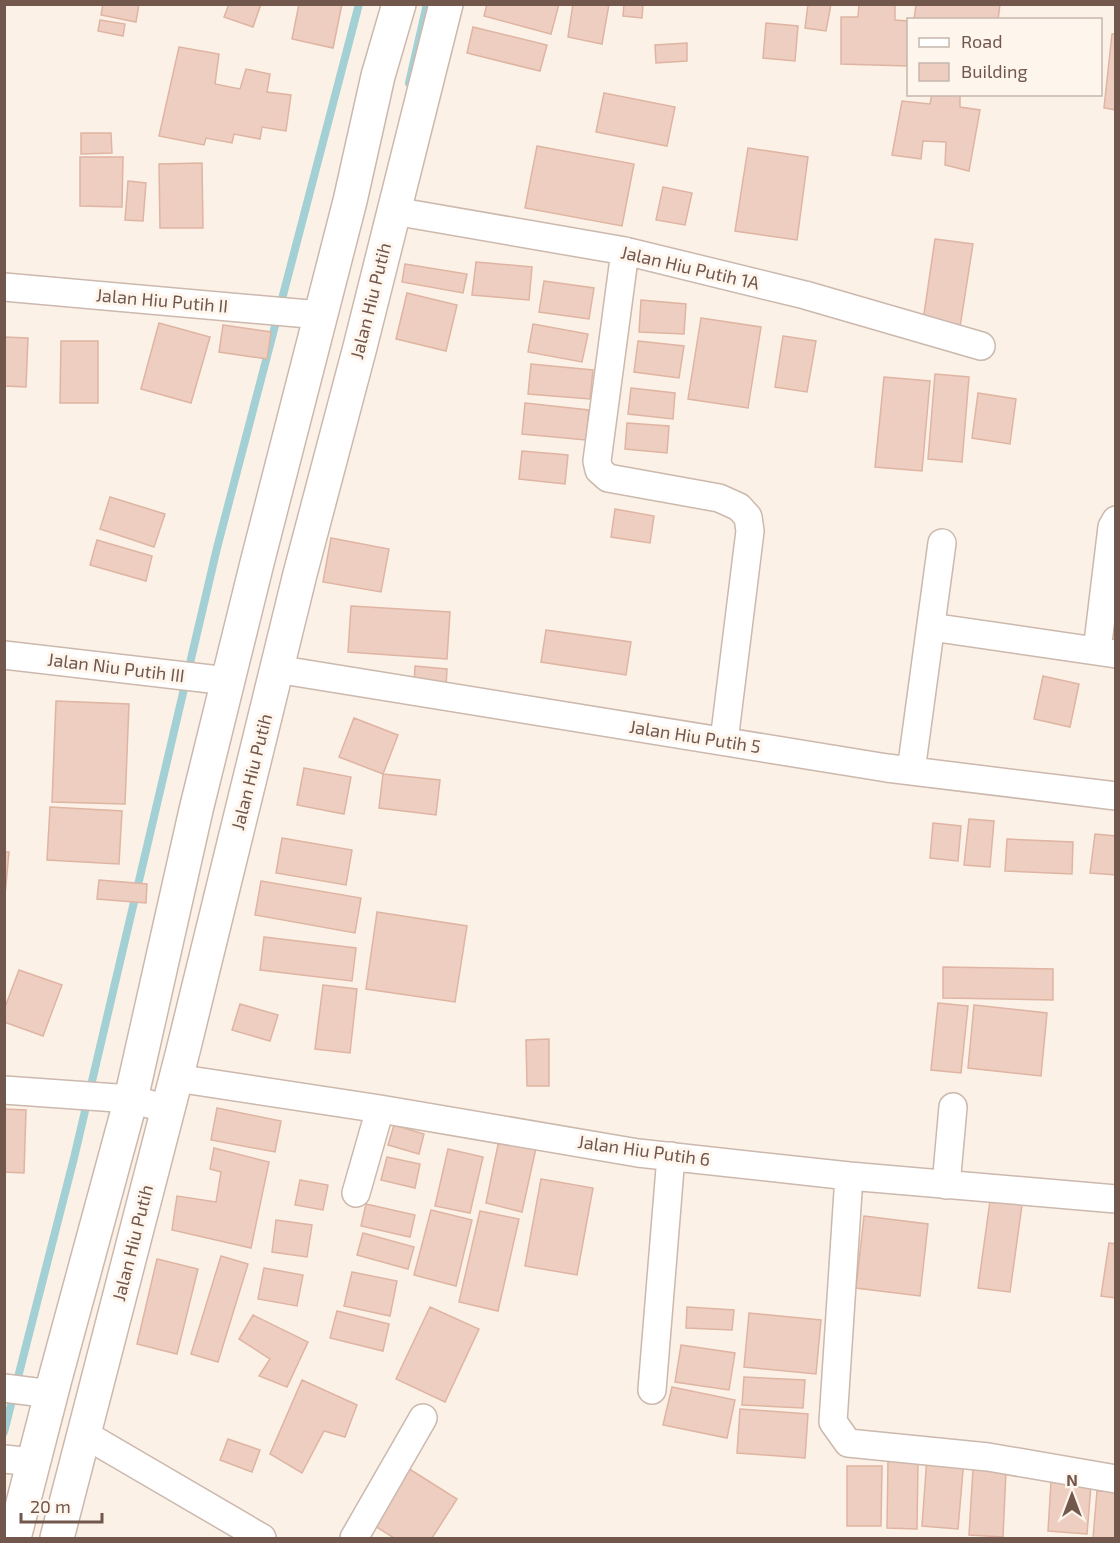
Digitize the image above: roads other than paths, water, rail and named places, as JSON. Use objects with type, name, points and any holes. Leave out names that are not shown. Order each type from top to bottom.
[{"type":"street","points":[[14,1539],[19,1461],[51,1394],[131,1099],[196,810],[350,201],[378,76],[399,4]]},
{"type":"street","name":"Jalan Hiu Putih","points":[[57,1539],[176,1078],[276,669],[363,336],[446,4]]},
{"type":"street","name":"Jalan Hiu Putih 1A","points":[[394,211],[626,251],[805,295],[981,346]]},
{"type":"street","points":[[626,251],[597,461],[599,470],[608,478],[719,498],[740,507],[748,517],[750,531],[724,741]]},
{"type":"street","name":"Jalan Hiu Putih II","points":[[4,287],[320,315]]},
{"type":"street","points":[[931,627],[1106,653],[1112,527],[1116,520]]},
{"type":"street","points":[[911,771],[942,543]]},
{"type":"street","name":"Jalan Niu Putih III","points":[[4,655],[228,681]]},
{"type":"street","name":"Jalan Hiu Putih 5","points":[[276,669],[875,766],[1116,796]]},
{"type":"street","name":"Jalan Hiu Putih 6","points":[[176,1078],[380,1109],[638,1153],[849,1176],[1116,1199]]},
{"type":"street","points":[[4,1090],[131,1099],[167,1109]]},
{"type":"street","points":[[946,1185],[953,1107]]},
{"type":"street","points":[[356,1193],[380,1109]]},
{"type":"street","points":[[652,1390],[671,1156]]},
{"type":"street","points":[[849,1176],[833,1422],[848,1443],[988,1457],[1116,1479]]},
{"type":"street","points":[[4,1388],[51,1394]]},
{"type":"street","points":[[354,1539],[423,1418]]},
{"type":"street","points":[[84,1434],[262,1539]]},
{"type":"waterway","points":[[4,1432],[74,1158],[217,548],[359,4]]},
{"type":"waterway","points":[[409,83],[427,4]]}]
